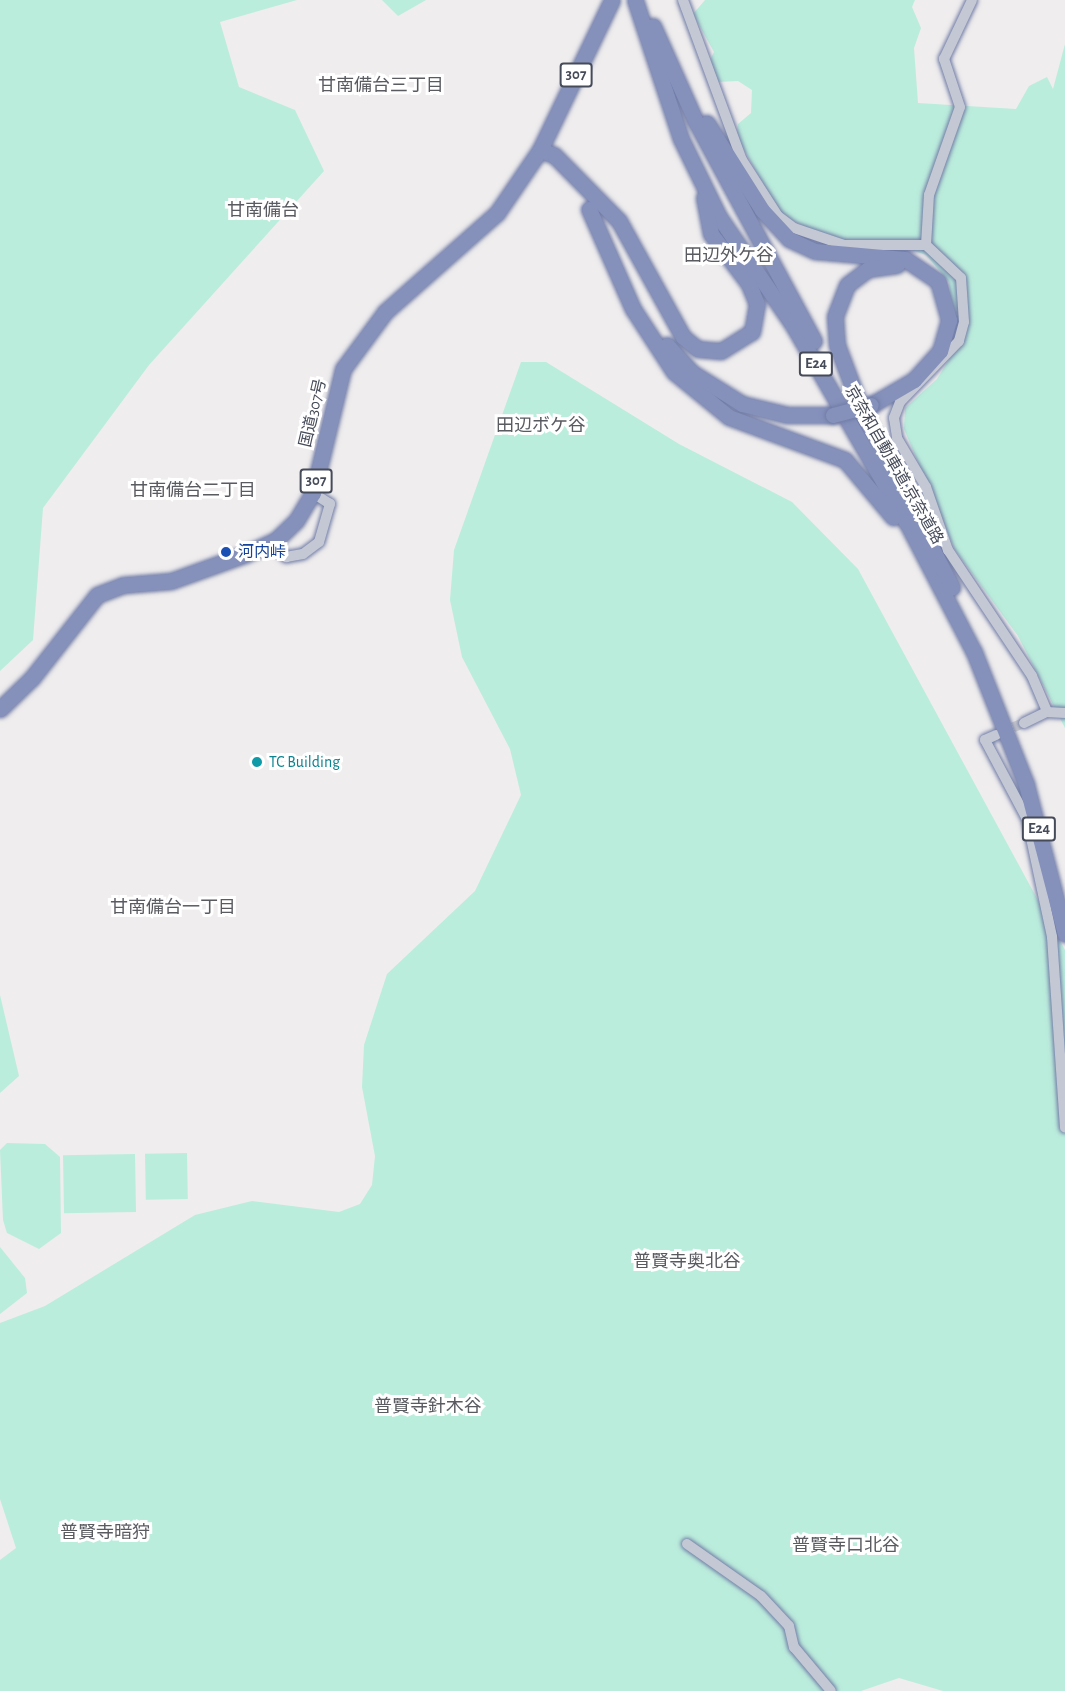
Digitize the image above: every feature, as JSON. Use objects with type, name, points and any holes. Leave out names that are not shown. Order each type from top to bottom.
[{"type":"highway","name":"国道307号","points":[[0,709],[97,594],[123,585],[171,581],[271,543],[296,521],[313,493],[335,386],[366,332],[497,213],[540,150],[612,0]]},
{"type":"highway","points":[[592,203],[673,343],[695,366],[757,402],[832,411],[868,402],[914,380],[940,351],[949,320],[941,287],[929,272],[906,259],[815,251],[776,227],[722,150],[640,2]]},
{"type":"highway","name":"京奈和自動車道;京奈道路","points":[[640,2],[681,139],[727,231],[793,325],[955,603],[1026,784],[1065,934]]},
{"type":"highway","name":"京奈和自動車道;京奈道路","points":[[640,2],[716,161],[955,603],[1011,724],[1065,912]]},
{"type":"highway","points":[[540,150],[592,203],[619,221],[683,338],[698,349],[721,351],[752,332],[757,304],[749,284],[711,234],[702,183]]},
{"type":"highway","points":[[592,203],[633,309],[674,372],[729,417],[845,460],[877,493],[955,603]]},
{"type":"highway","points":[[868,402],[918,367],[941,328],[942,308],[935,290],[903,266],[877,266],[847,285],[837,305],[835,334],[844,375],[955,603]]},
{"type":"street","points":[[683,0],[742,160],[778,216],[794,228],[844,245],[927,245],[961,278],[964,321],[959,342],[945,361],[900,402],[894,418],[897,438],[926,487],[948,550],[1032,676],[1047,712]]},
{"type":"street","points":[[927,245],[929,195],[960,107],[944,59],[972,0]]},
{"type":"street","points":[[271,543],[286,557],[303,554],[319,542],[330,504],[313,493]]},
{"type":"street","points":[[1024,723],[1047,712],[1065,713]]},
{"type":"street","points":[[996,735],[985,740],[1027,819],[1034,843],[1052,936],[1060,1026],[1065,1128]]},
{"type":"street","points":[[687,1544],[761,1596],[789,1626],[794,1647],[831,1691]]},
{"type":"green space","points":[[0,0],[297,0],[220,22],[239,87],[295,110],[324,171],[149,365],[43,508],[33,640],[0,671]]},
{"type":"green space","points":[[382,0],[426,0],[398,16]]},
{"type":"green space","points":[[705,0],[915,0],[912,7],[921,28],[914,48],[918,103],[1016,109],[1029,86],[1047,77],[1053,89],[1065,44],[1065,728],[1018,636],[955,550],[904,429],[905,408],[937,379],[956,348],[949,282],[926,255],[895,244],[833,240],[781,215],[736,136],[738,124],[751,113],[752,90],[738,81],[717,82],[708,64],[714,52],[693,14]]},
{"type":"green space","points":[[521,362],[546,362],[679,444],[792,502],[858,569],[1065,950],[1065,1691],[943,1691],[899,1678],[861,1691],[0,1691],[0,1560],[16,1548],[0,1499],[0,1323],[45,1306],[195,1215],[252,1201],[339,1212],[360,1204],[372,1185],[375,1156],[362,1087],[364,1045],[387,974],[475,891],[521,795],[510,749],[462,657],[450,600],[454,550]]},
{"type":"green space","points":[[0,995],[19,1076],[0,1093]]},
{"type":"green space","points":[[7,1143],[45,1144],[60,1157],[61,1233],[39,1249],[7,1233],[3,1220],[0,1150]]},
{"type":"green space","points":[[187,1153],[188,1199],[146,1200],[145,1154]]},
{"type":"green space","points":[[135,1154],[136,1212],[64,1213],[63,1155]]},
{"type":"green space","points":[[0,1247],[25,1278],[27,1293],[0,1314]]},
{"type":"tunnel","points":[[999,733],[1024,723]]},
{"type":"place","name":"河内峠","points":[[226,552]]},
{"type":"place","name":"TC Building","points":[[257,762]]},
{"type":"district","name":"甘南備台三丁目","points":[[381,86]]},
{"type":"district","name":"甘南備台","points":[[263,211]]},
{"type":"district","name":"田辺外ケ谷","points":[[729,256]]},
{"type":"district","name":"田辺ボケ谷","points":[[541,426]]},
{"type":"district","name":"甘南備台二丁目","points":[[193,491]]},
{"type":"district","name":"甘南備台一丁目","points":[[173,908]]},
{"type":"district","name":"普賢寺奥北谷","points":[[687,1262]]},
{"type":"district","name":"普賢寺針木谷","points":[[428,1407]]},
{"type":"district","name":"普賢寺暗狩","points":[[105,1533]]},
{"type":"district","name":"普賢寺口北谷","points":[[846,1546]]}]
